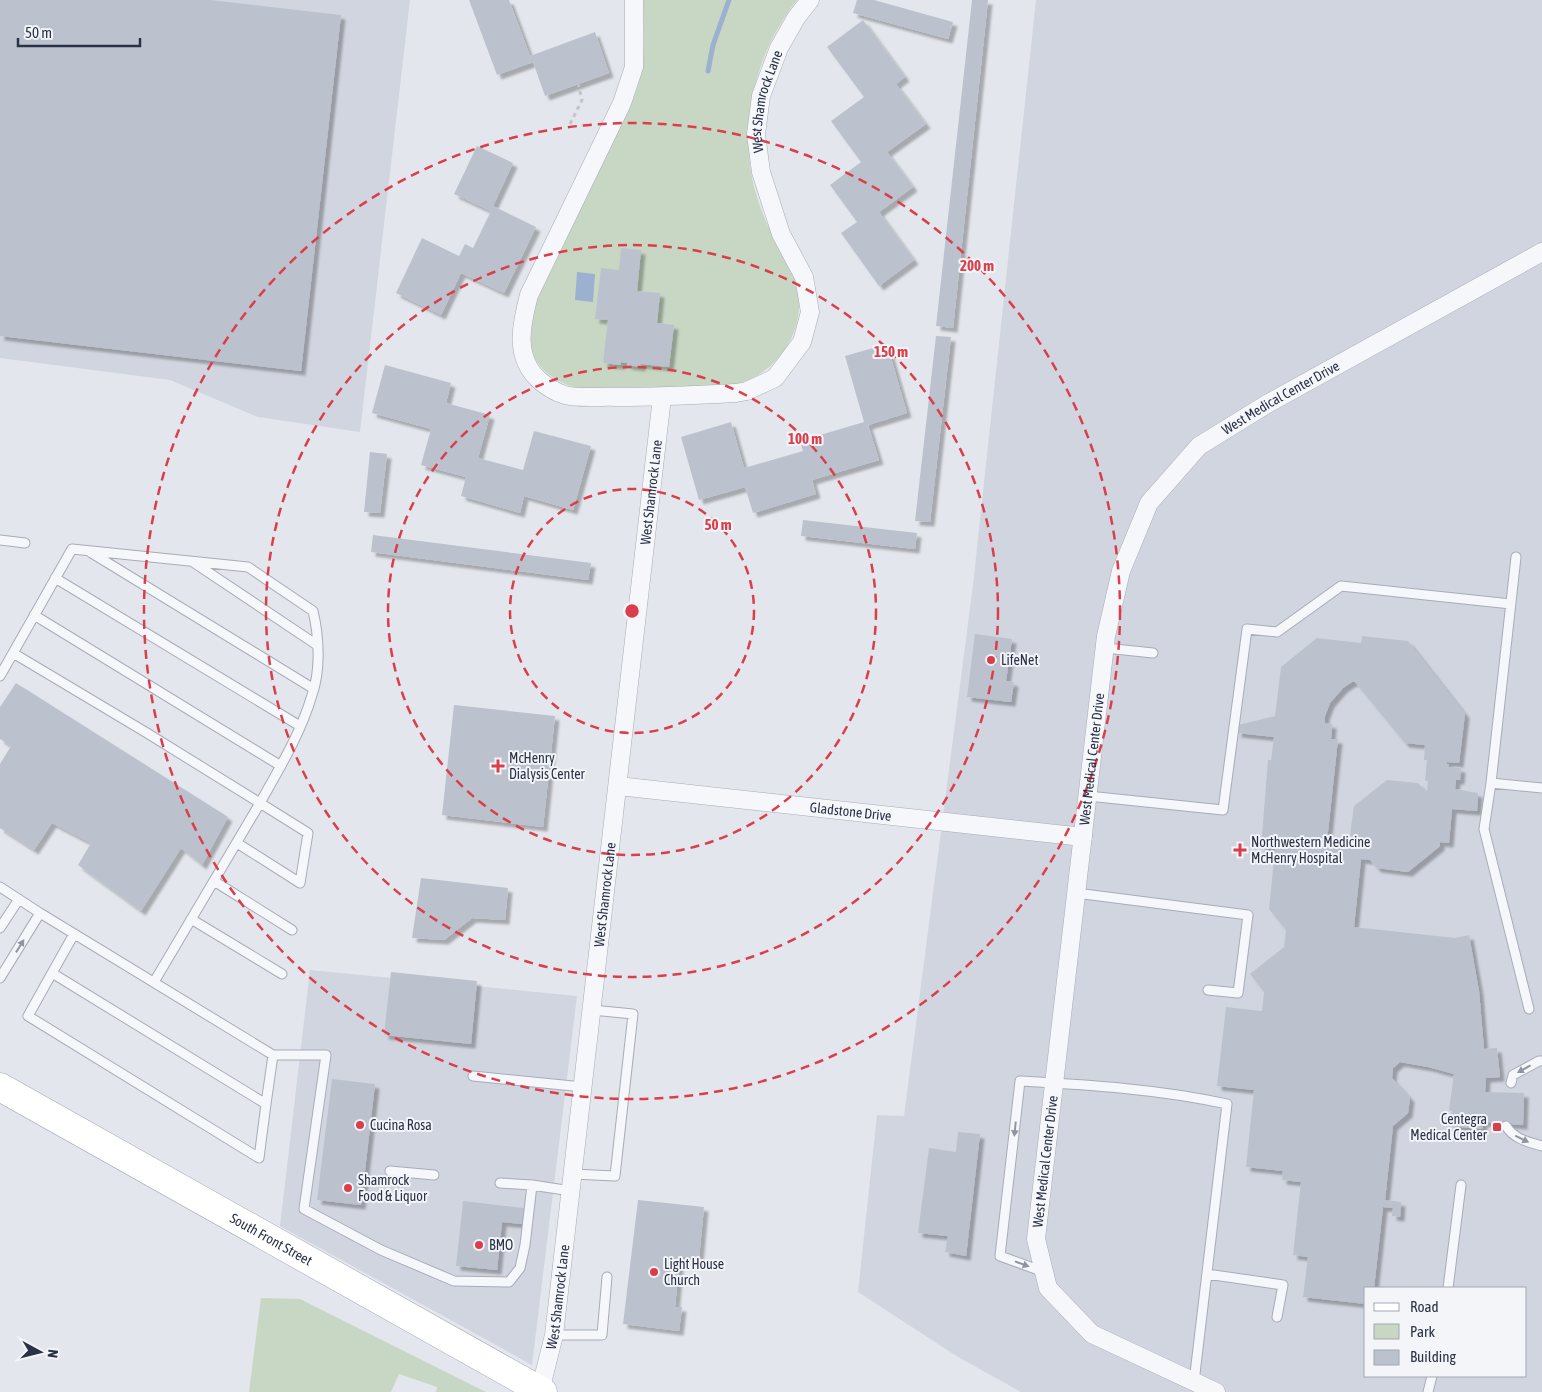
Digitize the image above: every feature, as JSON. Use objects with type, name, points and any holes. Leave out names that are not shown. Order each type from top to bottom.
[{"type":"main road","name":"South Front Street","points":[[0,1087],[542,1391]]},
{"type":"street","name":"West Shamrock Lane","points":[[634,0],[634,68],[622,103],[529,295],[523,318],[520,342],[525,362],[535,376],[549,389],[567,396],[662,397],[747,391],[775,378],[802,342],[810,312],[804,277],[781,234],[760,172],[756,134],[761,96],[779,48],[796,18],[810,0]]},
{"type":"street","name":"West Medical Center Drive","points":[[1216,1392],[1092,1334],[1048,1288],[1036,1239],[1105,648],[1121,571],[1149,502],[1199,446],[1267,404],[1542,252]]},
{"type":"street","name":"West Shamrock Lane","points":[[542,1391],[554,1335],[662,397]]},
{"type":"street","name":"Gladstone Drive","points":[[618,786],[1083,837]]},
{"type":"lane","points":[[0,540],[25,543]]},
{"type":"lane","points":[[0,676],[72,548],[248,568],[313,611],[316,623],[318,664],[314,689],[300,726],[281,766],[260,803],[154,982]]},
{"type":"lane","points":[[88,550],[314,689]]},
{"type":"lane","points":[[1516,557],[1492,783],[1484,829],[1530,1009]]},
{"type":"lane","points":[[192,561],[317,646]]},
{"type":"lane","points":[[55,578],[300,726]]},
{"type":"lane","points":[[1088,796],[1223,810],[1247,629],[1277,632],[1341,586],[1511,604]]},
{"type":"lane","points":[[34,615],[281,766]]},
{"type":"lane","points":[[1105,648],[1153,653]]},
{"type":"lane","points":[[13,653],[147,733],[308,833],[300,883],[236,843]]},
{"type":"lane","points":[[1492,783],[1542,788]]},
{"type":"lane","points":[[214,881],[292,930]]},
{"type":"lane","points":[[0,887],[273,1055],[326,1055],[304,1209],[381,1250],[454,1281],[509,1282],[520,1268],[525,1245],[532,1185]]},
{"type":"lane","points":[[1076,894],[1248,914],[1238,993],[1208,990]]},
{"type":"lane","points":[[0,928],[19,899]]},
{"type":"lane","points":[[0,978],[40,913]]},
{"type":"lane","points":[[191,919],[282,974]]},
{"type":"lane","points":[[74,934],[28,1016],[259,1158],[273,1055]]},
{"type":"lane","points":[[52,972],[266,1104]]},
{"type":"lane","points":[[500,1183],[532,1185],[615,1176],[633,1014],[592,1010]]},
{"type":"lane","points":[[1511,1083],[1513,1075],[1542,1061]]},
{"type":"lane","points":[[473,1076],[583,1088]]},
{"type":"lane","points":[[1044,1272],[1000,1256],[1020,1081],[1198,1097],[1227,1104],[1194,1382]]},
{"type":"lane","points":[[1506,1126],[1510,1132],[1522,1140],[1542,1146]]},
{"type":"lane","points":[[390,1171],[434,1175]]},
{"type":"lane","points":[[1448,1287],[1461,1185]]},
{"type":"lane","points":[[1207,1274],[1284,1285],[1277,1317]]},
{"type":"lane","points":[[554,1335],[602,1336],[606,1277]]},
{"type":"lane","points":[[1428,1392],[1432,1377]]},
{"type":"path","points":[[570,124],[582,100],[578,84]]},
{"type":"shaded area","points":[[0,0],[410,0],[360,432],[258,417],[170,380],[0,358]]},
{"type":"shaded area","name":"Northwestern Medicine McHenry Hospital","points":[[1036,0],[1542,0],[1542,1392],[1021,1392],[958,1357],[858,1292],[877,1115],[904,1116],[973,585]]},
{"type":"shaded area","points":[[310,970],[577,996],[532,1365],[280,1226]]},
{"type":"green space","points":[[643,0],[797,0],[772,40],[755,84],[749,130],[749,154],[752,178],[763,214],[795,274],[799,291],[799,308],[796,325],[782,354],[756,376],[733,385],[710,387],[578,388],[561,382],[546,372],[540,366],[531,350],[529,331],[538,299],[590,187],[627,114],[639,83],[644,53]]},
{"type":"green space","points":[[261,1298],[300,1299],[486,1392],[436,1392],[437,1387],[399,1374],[391,1392],[249,1392]]},
{"type":"water","points":[[577,272],[595,274],[593,302],[575,300]]},
{"type":"building","points":[[0,0],[210,0],[341,15],[301,371],[0,336]]},
{"type":"building","points":[[469,0],[509,0],[530,56],[595,32],[609,73],[545,96],[533,62],[497,75]]},
{"type":"building","points":[[857,0],[874,0],[953,22],[948,39],[853,13]]},
{"type":"building","points":[[972,0],[988,0],[953,328],[936,326]]},
{"type":"building","points":[[863,20],[905,77],[896,84],[926,124],[887,152],[913,187],[879,212],[914,260],[879,286],[841,233],[857,222],[830,185],[861,162],[831,121],[864,97],[827,47]]},
{"type":"building","points":[[477,146],[513,163],[493,206],[536,227],[504,293],[461,273],[441,315],[396,293],[422,238],[459,256],[465,244],[473,248],[491,211],[454,194]]},
{"type":"building","points":[[621,248],[641,250],[637,291],[660,293],[657,323],[674,325],[669,367],[641,364],[641,367],[621,362],[621,365],[603,363],[608,320],[595,319],[601,268],[619,270]]},
{"type":"building","points":[[936,336],[951,337],[930,522],[915,521]]},
{"type":"building","points":[[887,344],[907,413],[868,425],[879,460],[812,480],[816,494],[753,513],[745,487],[699,500],[681,437],[731,422],[744,468],[803,451],[800,441],[864,422],[845,356]]},
{"type":"building","points":[[385,365],[451,383],[446,403],[490,415],[478,458],[523,470],[534,431],[591,446],[573,510],[524,496],[520,513],[461,496],[466,477],[421,465],[431,429],[372,413]]},
{"type":"building","points":[[370,452],[387,454],[380,513],[364,512]]},
{"type":"building","points":[[803,520],[917,533],[915,549],[801,536]]},
{"type":"building","points":[[373,535],[591,563],[588,580],[371,552]]},
{"type":"building","name":"LifeNet","points":[[975,634],[1012,639],[1006,681],[1014,682],[1011,702],[967,697]]},
{"type":"building","points":[[1362,636],[1408,641],[1465,714],[1459,763],[1447,762],[1447,764],[1449,767],[1461,768],[1460,780],[1456,780],[1455,789],[1478,793],[1477,811],[1452,809],[1449,843],[1440,842],[1440,846],[1408,872],[1377,868],[1370,860],[1361,859],[1354,927],[1455,938],[1469,935],[1479,991],[1484,1049],[1497,1048],[1500,1077],[1486,1078],[1485,1092],[1524,1093],[1523,1125],[1483,1122],[1482,1129],[1450,1126],[1452,1111],[1449,1110],[1454,1074],[1400,1062],[1393,1068],[1392,1078],[1410,1098],[1408,1113],[1393,1126],[1385,1200],[1401,1202],[1400,1217],[1392,1216],[1393,1208],[1383,1207],[1374,1287],[1364,1287],[1364,1304],[1303,1297],[1308,1257],[1293,1255],[1301,1182],[1282,1180],[1283,1171],[1246,1167],[1254,1090],[1217,1086],[1226,1007],[1262,1011],[1264,992],[1250,974],[1284,947],[1286,930],[1269,909],[1275,849],[1261,848],[1268,760],[1271,760],[1274,737],[1237,733],[1238,725],[1275,716],[1281,667],[1317,638],[1361,643]],"holes":[[[1355,682],[1405,743],[1425,745],[1424,760],[1427,760],[1425,781],[1428,781],[1427,791],[1418,783],[1387,780],[1354,806],[1350,835],[1356,843],[1327,841],[1338,739],[1331,739],[1332,724],[1325,723],[1325,716],[1330,703],[1343,688]]]},
{"type":"building","points":[[16,683],[228,817],[202,865],[181,848],[141,911],[78,865],[91,843],[52,823],[34,850],[0,828],[0,764],[11,746],[0,739],[0,707]]},
{"type":"building","name":"McHenry Dialysis Center","points":[[454,705],[555,716],[543,827],[442,815]]},
{"type":"building","points":[[421,878],[508,888],[505,920],[472,918],[444,940],[412,938]]},
{"type":"building","points":[[391,972],[477,981],[471,1044],[384,1035]]},
{"type":"building","points":[[332,1079],[375,1084],[361,1205],[317,1200]]},
{"type":"building","points":[[958,1132],[980,1134],[966,1256],[945,1252],[948,1236],[918,1233],[929,1148],[956,1152]]},
{"type":"building","name":"Light House Church","points":[[638,1200],[704,1207],[699,1258],[680,1256],[675,1307],[682,1307],[679,1331],[623,1324]]},
{"type":"building","name":"BMO","points":[[463,1201],[524,1208],[522,1224],[502,1222],[497,1270],[456,1266]]},
{"type":"waterway","points":[[708,71],[713,45],[729,0]]},
{"type":"place","name":"LifeNet","points":[[991,660]]},
{"type":"place","name":"McHenry Dialysis Center","points":[[498,766]]},
{"type":"place","name":"Northwestern Medicine McHenry Hospital","points":[[1240,850]]},
{"type":"place","name":"Cucina Rosa","points":[[360,1125]]},
{"type":"place","name":"Centegra Medical Center","points":[[1497,1127]]},
{"type":"place","name":"Shamrock Food & Liquor","points":[[348,1188]]},
{"type":"place","name":"BMO","points":[[479,1245]]},
{"type":"place","name":"Light House Church","points":[[654,1272]]}]
